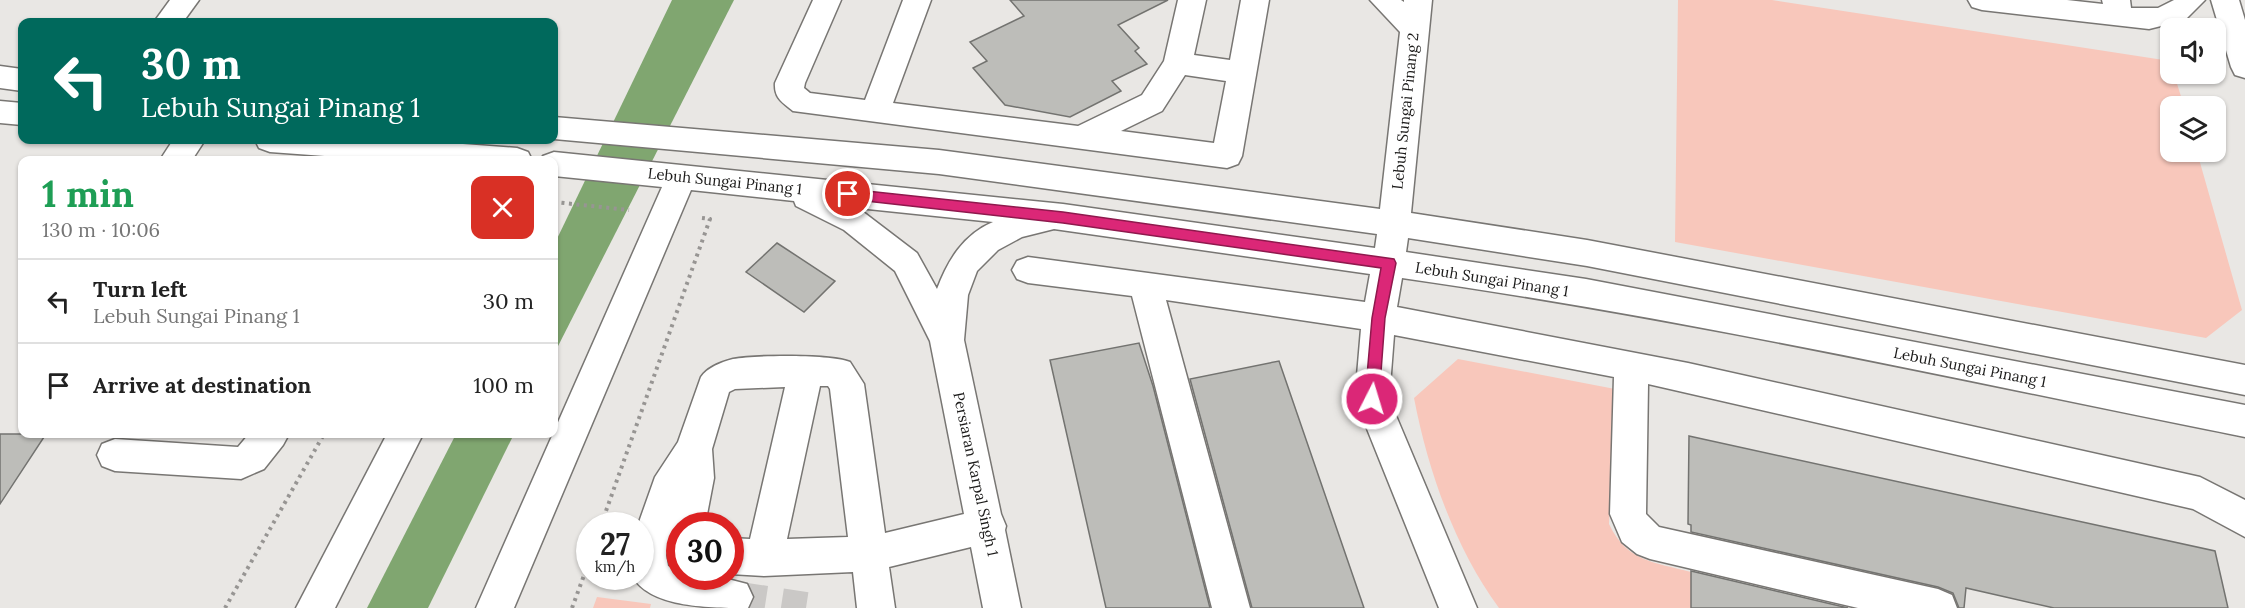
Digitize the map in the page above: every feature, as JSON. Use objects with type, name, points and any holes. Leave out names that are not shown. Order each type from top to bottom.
[{"type":"street","points":[[171,18],[185,0]]},
{"type":"street","points":[[827,0],[790,83],[789,92],[803,103],[1227,156],[1256,0]]},
{"type":"street","points":[[875,111],[917,0]]},
{"type":"street","points":[[1082,137],[1152,103],[1178,63],[1192,0]]},
{"type":"street","points":[[1384,0],[1416,14]]},
{"type":"street","points":[[1982,0],[2118,8],[2160,19],[2175,15],[2191,0]]},
{"type":"street","points":[[2224,0],[2245,67]]},
{"type":"street","name":"Lebuh Sungai Pinang 2","points":[[1416,14],[1394,223],[1378,318],[1372,399],[1458,608]]},
{"type":"street","points":[[1178,63],[1242,73]]},
{"type":"street","points":[[0,77],[18,79]]},
{"type":"street","points":[[0,112],[18,114]]},
{"type":"street","points":[[558,128],[939,162],[1394,223],[1587,254],[2235,376]]},
{"type":"street","points":[[177,156],[187,144]]},
{"type":"street","points":[[319,144],[468,156]]},
{"type":"street","name":"Lebuh Sungai Pinang 1","points":[[560,164],[1063,217],[1586,293],[2245,421]]},
{"type":"street","points":[[495,608],[656,213],[676,176]]},
{"type":"street","name":"Persiaran Karpal Singh 1","points":[[787,187],[855,220],[906,262],[947,340],[988,526],[1002,608]]},
{"type":"street","name":"Persiaran Karpal Singh 1","points":[[947,340],[953,290],[972,253],[986,240],[1002,232],[1033,221],[1063,217]]},
{"type":"street","points":[[1028,270],[1145,284],[1378,318],[1631,366],[2200,494],[2245,520]]},
{"type":"street","points":[[1145,284],[1231,608]]},
{"type":"street","points":[[1631,366],[1628,514],[1635,530],[1650,542],[1938,608]]},
{"type":"street","points":[[806,371],[747,557],[870,554],[988,526]]},
{"type":"street","points":[[734,597],[667,588],[652,577],[647,555],[668,489],[694,449],[713,388],[717,381],[733,374],[838,372],[847,384],[876,608]]},
{"type":"street","points":[[2207,413],[2245,432]]},
{"type":"street","points":[[115,455],[241,463],[251,458],[268,438]]},
{"type":"street","points":[[315,608],[403,438]]},
{"type":"street","points":[[689,512],[696,478],[694,449]]},
{"type":"path","points":[[558,202],[710,219],[607,512]]},
{"type":"path","points":[[225,608],[322,438]]},
{"type":"path","points":[[572,608],[579,590]]},
{"type":"shaded area","points":[[672,0],[734,0],[558,346],[558,237]]},
{"type":"shaded area","points":[[1678,0],[1772,0],[2160,59],[2160,84],[2177,84],[2181,96],[2160,96],[2160,162],[2200,162],[2242,310],[2206,338],[1675,242]]},
{"type":"shaded area","points":[[1458,359],[1615,389],[1609,524],[1616,537],[1633,553],[1654,562],[1691,572],[1691,608],[1499,608],[1469,560],[1445,508],[1427,453],[1414,398]]},
{"type":"shaded area","points":[[454,438],[512,438],[428,608],[367,608]]},
{"type":"shaded area","points":[[597,597],[651,604],[650,608],[593,608]]},
{"type":"building","points":[[1010,0],[1168,0],[1118,25],[1139,48],[1135,51],[1147,64],[1112,81],[1121,91],[1070,117],[1005,105],[973,68],[987,61],[970,42],[1024,16]]},
{"type":"building","points":[[777,243],[835,281],[804,312],[746,272]]},
{"type":"building","points":[[1139,343],[1153,386],[1210,608],[1106,608],[1050,360]]},
{"type":"building","points":[[1279,361],[1364,608],[1252,608],[1190,379]]},
{"type":"building","points":[[0,434],[18,434],[18,438],[43,438],[0,504]]},
{"type":"building","points":[[1689,436],[2215,551],[2228,608],[2054,608],[1966,588],[1964,608],[1959,608],[1953,593],[1938,587],[1691,532],[1691,525],[1688,524]]},
{"type":"building","points":[[1691,571],[1848,608],[1691,608]]},
{"type":"tunnel","points":[[734,597],[806,608]]},
{"type":"route","points":[[848,194],[1063,217],[1389,263],[1378,318],[1372,399]]}]
